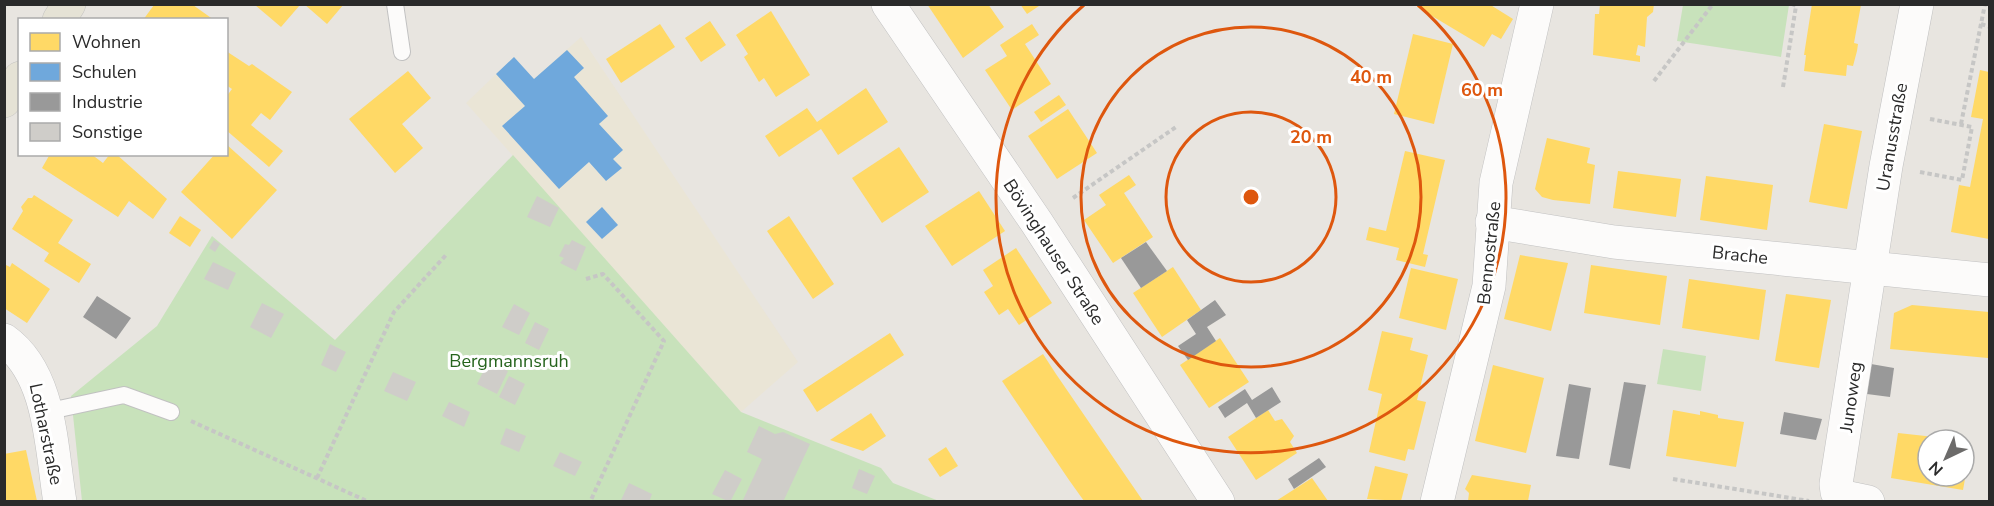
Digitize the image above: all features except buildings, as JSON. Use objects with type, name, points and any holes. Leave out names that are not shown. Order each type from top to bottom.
[{"type":"main road","points":[[60,18],[69,4]]},
{"type":"main road","points":[[4,101],[18,81]]},
{"type":"street","name":"Bövinghauser Straße","points":[[888,4],[1037,223],[1218,501]]},
{"type":"street","name":"Bennostraße","points":[[1437,501],[1489,286],[1496,183],[1537,4]]},
{"type":"street","name":"Uranusstraße","points":[[1870,270],[1886,166],[1917,4]]},
{"type":"street","name":"Brache","points":[[1492,222],[1614,242],[1870,270],[1989,280]]},
{"type":"street","name":"Junoweg","points":[[1868,501],[1844,497],[1837,492],[1836,484],[1870,270]]},
{"type":"street","name":"Lotharstraße","points":[[4,340],[29,366],[45,412],[60,501]]},
{"type":"lane","points":[[395,4],[402,52]]},
{"type":"lane","points":[[45,412],[124,395],[171,412]]},
{"type":"path","points":[[1654,81],[1713,4]]},
{"type":"path","points":[[1783,87],[1796,6],[1792,4]]},
{"type":"path","points":[[1961,125],[1985,4]]},
{"type":"path","points":[[1981,24],[1989,27]]},
{"type":"path","points":[[1920,172],[1962,180],[1972,127],[1930,119]]},
{"type":"path","points":[[1073,198],[1176,127]]},
{"type":"path","points":[[317,478],[394,312],[446,255]]},
{"type":"path","points":[[586,279],[603,274],[664,341],[590,501]]},
{"type":"path","points":[[171,412],[369,501]]},
{"type":"path","points":[[1673,478],[1809,501]]},
{"type":"shaded area","points":[[581,37],[798,362],[741,412],[466,103],[514,57],[534,79]]},
{"type":"green space","points":[[1683,5],[1789,5],[1781,57],[1677,41]]},
{"type":"green space","name":"Bergmannsruh","points":[[513,155],[741,412],[881,468],[893,483],[939,501],[82,501],[71,396],[157,326],[212,236],[335,340]]},
{"type":"green space","points":[[1663,349],[1706,356],[1701,391],[1657,384]]}]
